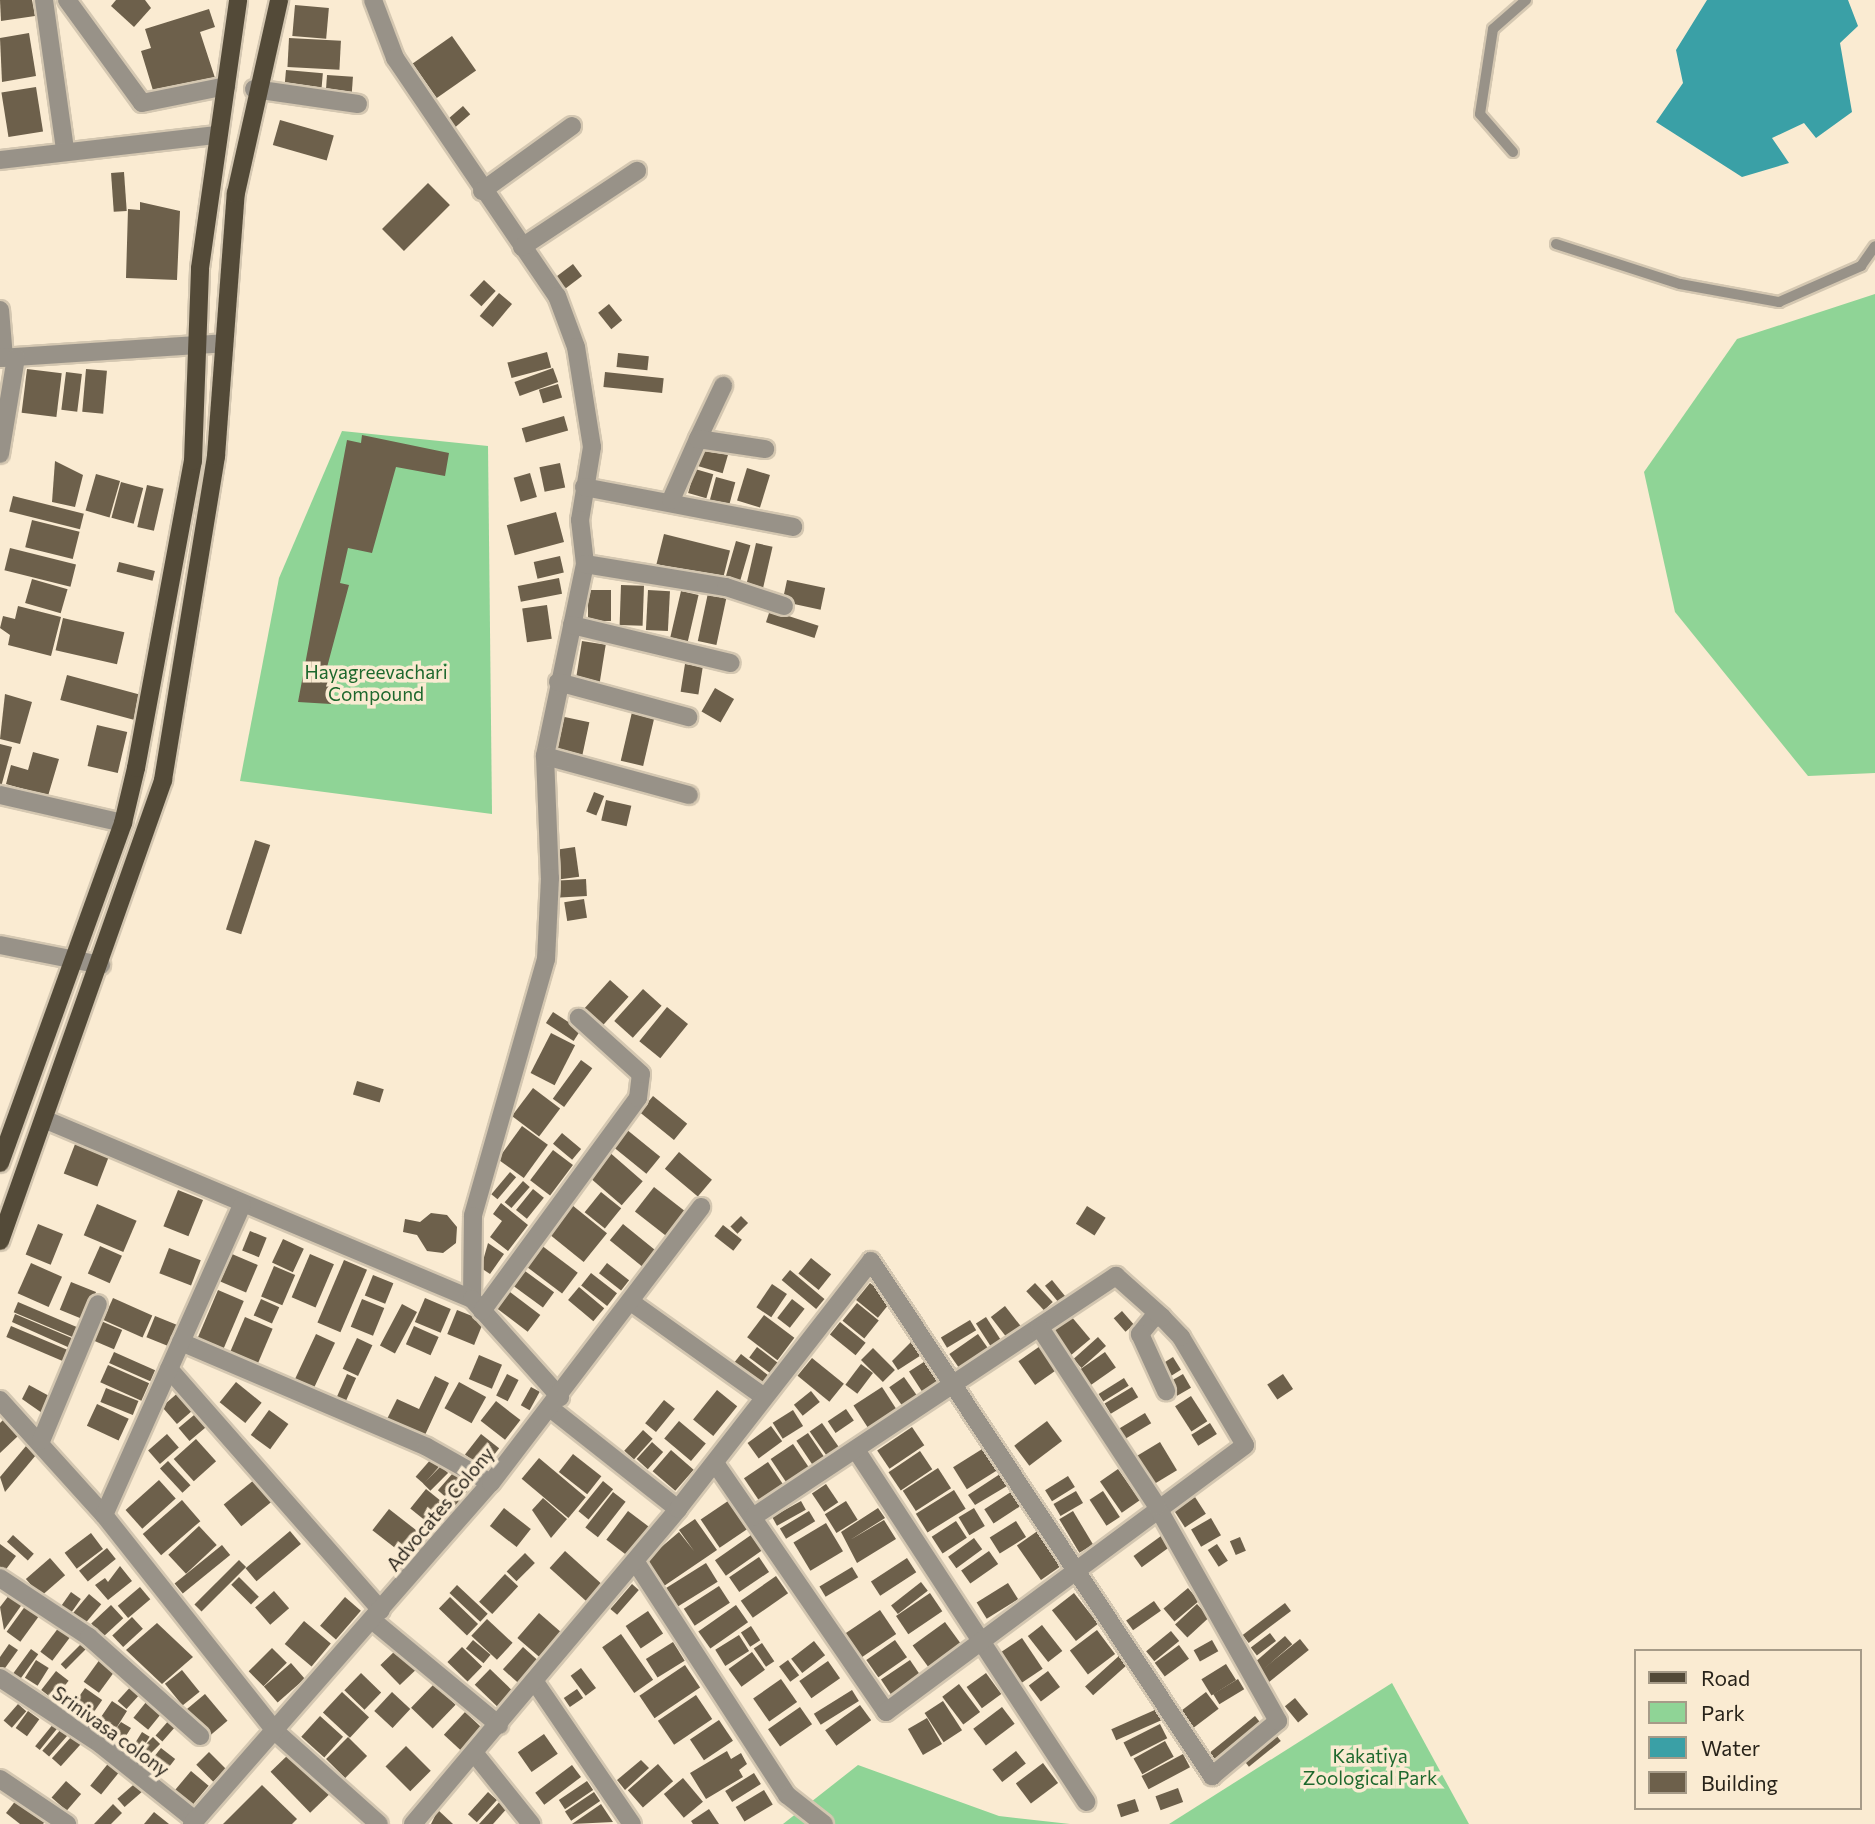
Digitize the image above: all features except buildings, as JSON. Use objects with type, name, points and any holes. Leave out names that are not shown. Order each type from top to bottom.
[{"type":"main road","points":[[0,1163],[123,823],[193,461],[196,343],[217,135],[238,0]]},
{"type":"main road","points":[[0,1241],[101,965],[163,780],[216,456],[236,193],[254,89],[279,0]]},
{"type":"street","points":[[44,0],[65,150]]},
{"type":"street","points":[[67,0],[142,103],[226,86]]},
{"type":"street","points":[[373,0],[395,58],[482,191],[557,296],[576,347],[592,447],[584,487],[585,564],[558,682],[545,756],[551,878],[546,959],[473,1216],[477,1305]]},
{"type":"street","points":[[254,89],[358,104]]},
{"type":"street","points":[[482,191],[572,126]]},
{"type":"street","points":[[0,160],[65,150],[217,135]]},
{"type":"street","points":[[522,247],[637,171]]},
{"type":"street","points":[[0,310],[7,358],[0,454]]},
{"type":"street","points":[[7,358],[223,342]]},
{"type":"street","points":[[671,500],[723,386]]},
{"type":"street","points":[[698,439],[765,449]]},
{"type":"street","points":[[584,487],[671,500],[793,527]]},
{"type":"street","points":[[585,564],[726,587],[784,607]]},
{"type":"street","points":[[572,625],[730,663]]},
{"type":"street","points":[[558,682],[688,717]]},
{"type":"street","points":[[545,756],[689,795]]},
{"type":"street","points":[[0,795],[123,823]]},
{"type":"street","points":[[0,945],[74,964],[101,965]]},
{"type":"street","points":[[477,1305],[638,1098],[641,1074],[579,1018]]},
{"type":"street","points":[[46,1120],[477,1305],[555,1402],[678,1509]]},
{"type":"street","points":[[104,1515],[242,1205]]},
{"type":"street","name":"Advocates Colony","points":[[193,1822],[276,1732],[491,1483],[701,1207]]},
{"type":"street","points":[[419,1821],[678,1509],[871,1261],[958,1385],[1212,1776],[1278,1721],[1157,1506],[1040,1328]]},
{"type":"street","points":[[715,1463],[886,1712],[1247,1440],[1161,1317],[1116,1276],[858,1453],[754,1517]]},
{"type":"street","points":[[631,1302],[764,1398]]},
{"type":"street","points":[[41,1441],[98,1304]]},
{"type":"street","points":[[1161,1317],[1142,1325],[1140,1334],[1166,1391]]},
{"type":"street","points":[[181,1342],[427,1447],[491,1483]]},
{"type":"street","points":[[169,1369],[377,1615],[499,1725]]},
{"type":"street","points":[[0,1400],[41,1441],[104,1515],[276,1732],[379,1824]]},
{"type":"street","points":[[858,1453],[1086,1802]]},
{"type":"street","points":[[635,1561],[787,1795],[824,1824]]},
{"type":"street","points":[[0,1578],[89,1637],[200,1736]]},
{"type":"street","name":"Srinivasa colony","points":[[0,1678],[100,1744],[193,1822]]},
{"type":"street","points":[[535,1682],[626,1822]]},
{"type":"street","points":[[475,1754],[531,1824]]},
{"type":"street","points":[[0,1779],[67,1824]]},
{"type":"lane","points":[[1513,152],[1480,114],[1493,29],[1527,0]]},
{"type":"lane","points":[[1556,244],[1680,284],[1779,302],[1861,265],[1875,246]]},
{"type":"green space","points":[[1875,294],[1875,773],[1808,776],[1675,612],[1644,472],[1737,339]]},
{"type":"green space","name":"Hayagreevachari Compound","points":[[342,431],[488,446],[492,814],[240,781],[279,578]]},
{"type":"green space","name":"Kakatiya Zoological Park","points":[[1392,1683],[1469,1824],[1169,1824]]},
{"type":"green space","points":[[858,1765],[999,1816],[1070,1824],[783,1824]]},
{"type":"water","points":[[1707,0],[1848,0],[1858,26],[1840,43],[1852,112],[1816,138],[1804,123],[1772,138],[1789,163],[1742,177],[1656,122],[1683,83],[1676,50]]}]
